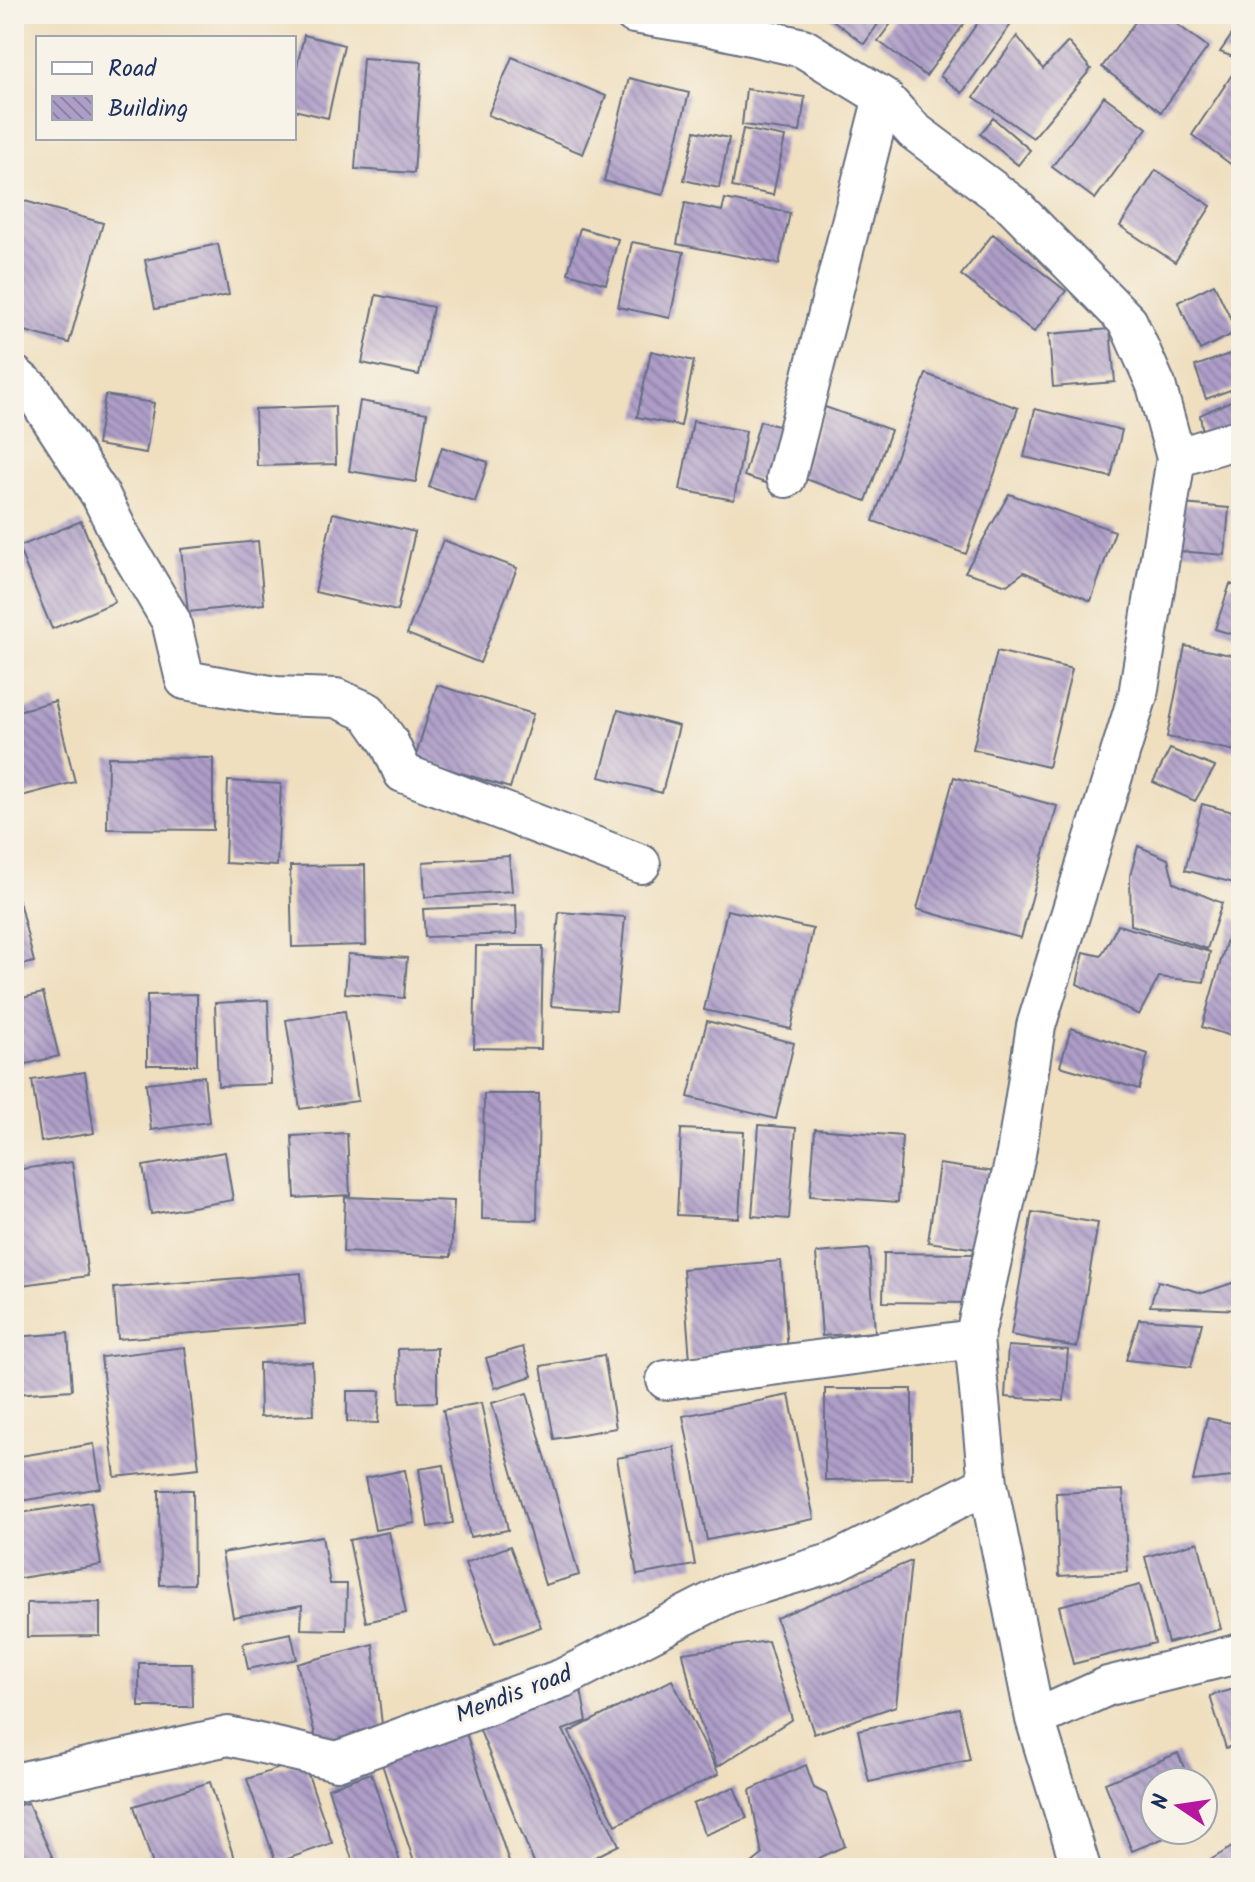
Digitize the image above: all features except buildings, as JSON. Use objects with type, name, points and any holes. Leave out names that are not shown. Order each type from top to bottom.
[{"type":"street","points":[[634,14],[707,26],[803,48],[883,97],[914,131],[1013,205],[1128,322],[1156,385],[1176,458],[1138,695],[1036,1026],[1016,1154],[974,1339],[988,1484],[1035,1719],[1081,1868]]},
{"type":"street","points":[[786,478],[883,97]]},
{"type":"street","points":[[14,375],[32,390],[101,496],[120,535],[171,621],[185,680],[276,696],[336,698],[368,712],[389,742],[403,773],[641,864]]},
{"type":"street","points":[[1176,458],[1241,438]]},
{"type":"street","points":[[666,1380],[974,1339]]},
{"type":"street","name":"Mendis road","points":[[14,1783],[228,1736],[337,1761],[563,1678],[727,1594],[834,1562],[988,1484]]},
{"type":"street","points":[[1035,1719],[1108,1686],[1241,1653]]}]
